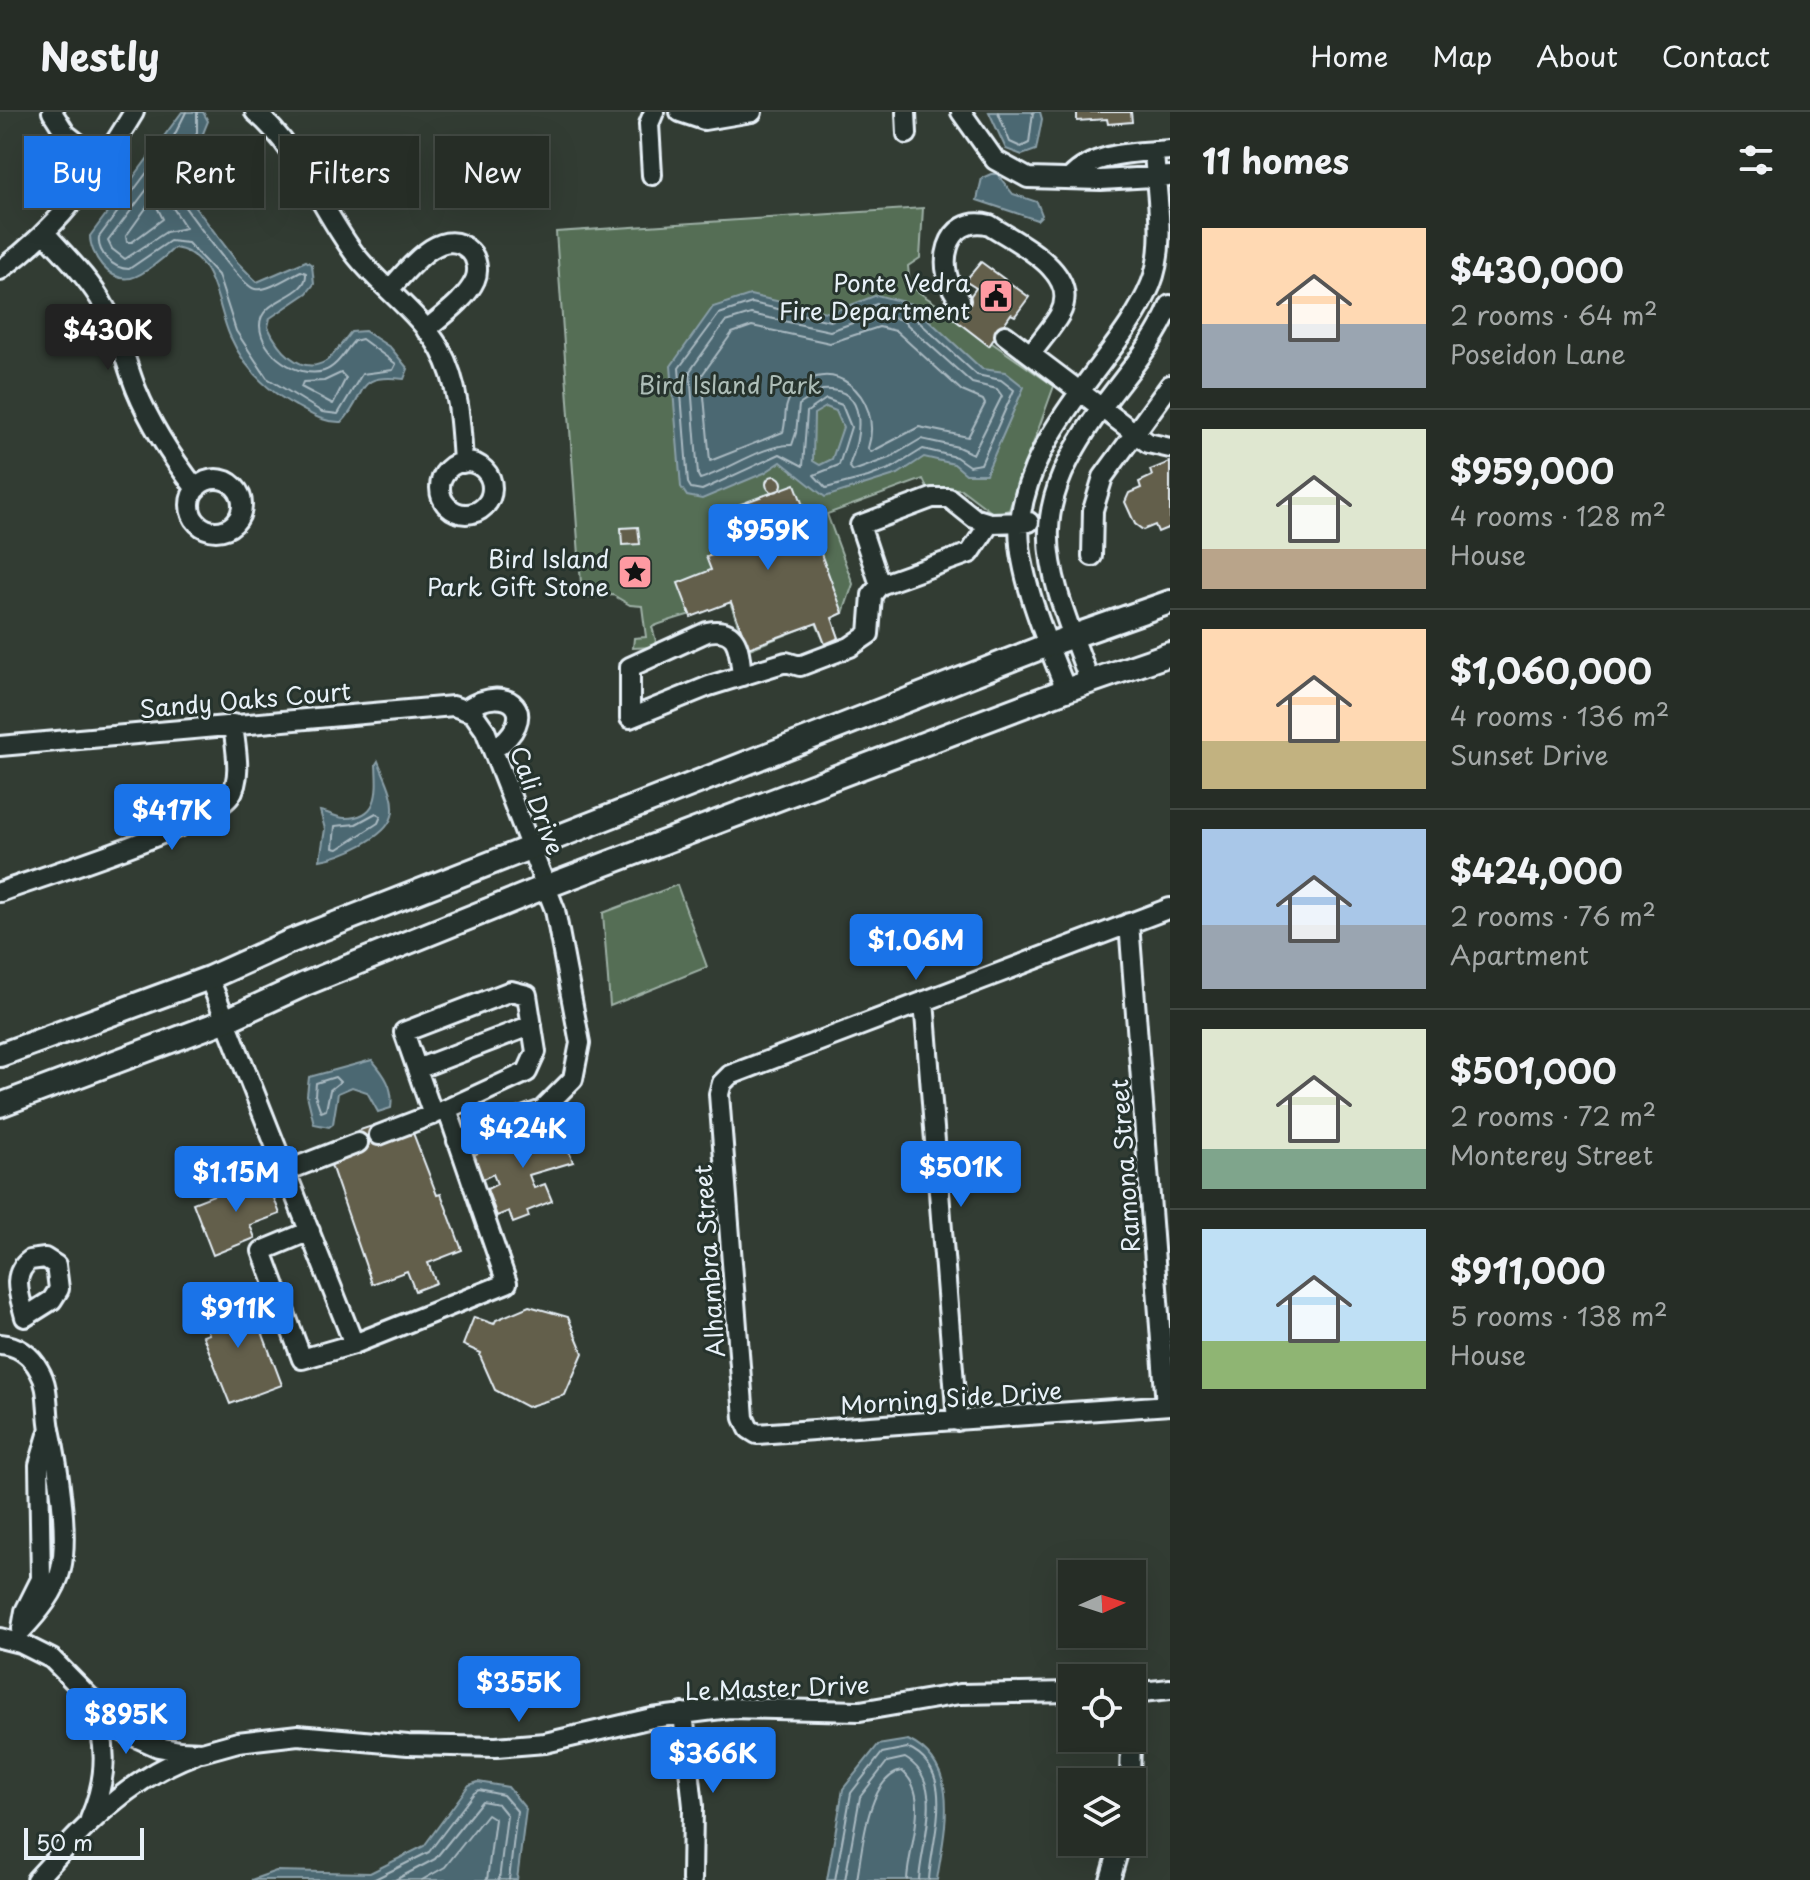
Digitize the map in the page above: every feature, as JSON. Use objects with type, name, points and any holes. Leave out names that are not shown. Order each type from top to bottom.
[{"type":"main road","points":[[0,1055],[209,978],[289,942],[1048,645],[1170,602]]},
{"type":"main road","points":[[0,1105],[227,1020],[305,984],[545,887],[1066,690],[1170,654]]},
{"type":"street","points":[[52,112],[69,136]]},
{"type":"street","points":[[119,136],[134,112]]},
{"type":"street","points":[[652,175],[649,124],[654,112]]},
{"type":"street","points":[[680,112],[704,120],[752,112]]},
{"type":"street","points":[[906,112],[907,134]]},
{"type":"street","points":[[961,112],[986,150],[1011,171],[1046,180],[1163,177]]},
{"type":"street","points":[[268,115],[347,244],[426,330],[440,350],[455,389],[463,463]]},
{"type":"street","points":[[1066,690],[1048,645],[1025,570],[1020,521],[1033,470],[1046,442],[1128,325],[1153,276],[1159,242],[1162,151],[1099,159],[1078,169],[1070,178]]},
{"type":"street","points":[[0,270],[45,233],[68,208]]},
{"type":"street","points":[[960,300],[946,281],[944,258],[958,232],[970,224],[979,222],[990,225],[1050,266],[1063,285],[1063,304],[1031,354]]},
{"type":"street","points":[[45,233],[79,270],[104,305],[145,411],[160,439],[196,489]]},
{"type":"street","points":[[389,290],[418,259],[438,244],[456,243],[470,251],[477,266],[474,281],[426,330]]},
{"type":"street","points":[[1090,682],[1053,576],[1048,523],[1062,469],[1077,441],[1147,347],[1169,311],[1142,299]]},
{"type":"street","points":[[1005,335],[1148,443],[1170,448]]},
{"type":"street","points":[[1092,556],[1091,528],[1097,490],[1170,385]]},
{"type":"street","points":[[880,585],[860,525],[932,498],[949,498],[974,518],[990,523],[1048,523]]},
{"type":"street","points":[[742,676],[733,636],[720,629],[707,632],[630,667],[630,718],[709,686],[742,676],[786,662],[800,666],[850,647],[869,634],[872,595],[880,585],[970,553],[990,523]]},
{"type":"street","name":"Sandy Oaks Court","points":[[0,746],[453,706],[466,709],[478,702],[505,699],[516,708],[519,723],[516,730],[493,750]]},
{"type":"street","name":"Cali Drive","points":[[457,1141],[542,1110],[573,1079],[580,1043],[555,910],[481,720],[466,709]]},
{"type":"street","points":[[0,892],[155,836],[220,807],[235,787],[237,775],[233,724]]},
{"type":"street","points":[[957,1421],[924,1001],[1170,908]]},
{"type":"street","name":"Ramona Street","points":[[1129,923],[1168,1405]]},
{"type":"street","points":[[209,978],[354,1344]]},
{"type":"street","points":[[310,1231],[262,1251],[302,1359],[354,1344],[507,1283],[457,1141],[440,1112],[417,1069],[404,1032],[511,991],[527,995],[536,1052],[527,1072],[440,1112],[379,1135]]},
{"type":"street","name":"Alhambra Street","points":[[744,1418],[719,1101],[722,1083],[730,1075],[924,1001]]},
{"type":"street","points":[[417,1069],[532,1025]]},
{"type":"street","points":[[286,1171],[358,1143]]},
{"type":"street","points":[[21,1636],[58,1579],[63,1557],[56,1448],[50,1428],[46,1386],[32,1359],[7,1346],[25,1317]]},
{"type":"street","name":"Morning Side Drive","points":[[744,1418],[749,1429],[763,1436],[1168,1405]]},
{"type":"street","points":[[21,1636],[25,1611],[41,1579],[39,1465],[50,1428]]},
{"type":"street","points":[[42,1541],[63,1539]]},
{"type":"street","name":"Le Master Drive","points":[[0,1638],[21,1636],[52,1659],[105,1716],[137,1740],[158,1747],[202,1752],[238,1742],[298,1735],[408,1745],[496,1747],[590,1735],[683,1713],[729,1708],[849,1712],[960,1694],[1058,1692]]},
{"type":"street","points":[[1146,1692],[1170,1689]]},
{"type":"street","points":[[85,1693],[97,1716],[105,1754],[103,1778],[89,1822]]},
{"type":"street","points":[[683,1713],[693,1806],[692,1880]]},
{"type":"street","points":[[36,1880],[89,1822],[144,1778],[202,1752]]},
{"type":"street","points":[[1110,1880],[1117,1856]]},
{"type":"green space","name":"Bird Island Park","points":[[923,208],[920,258],[908,266],[910,286],[1054,386],[1009,510],[994,514],[961,489],[927,488],[923,479],[827,514],[853,584],[843,613],[832,618],[839,638],[825,644],[816,623],[747,650],[730,602],[652,627],[656,641],[653,647],[633,648],[634,638],[646,637],[642,606],[630,605],[613,595],[582,598],[556,232]]},
{"type":"green space","points":[[677,885],[707,967],[610,1006],[603,913]]},
{"type":"water","points":[[182,112],[203,112],[208,121],[202,136],[164,136]]},
{"type":"water","points":[[989,112],[1040,112],[1042,119],[1036,150],[1022,155],[1006,149]]},
{"type":"water","points":[[146,161],[146,208],[196,208],[238,263],[257,282],[306,261],[312,265],[314,284],[307,293],[270,318],[268,327],[291,358],[299,363],[316,365],[330,358],[351,332],[365,331],[391,348],[408,369],[404,379],[376,379],[369,383],[342,422],[324,420],[275,393],[242,358],[230,336],[213,283],[199,260],[188,252],[174,248],[148,270],[131,278],[123,278],[108,271],[97,258],[90,236],[111,208],[130,208],[130,182]]},
{"type":"water","points":[[997,174],[1013,194],[1037,202],[1042,215],[1037,220],[977,200],[982,178]]},
{"type":"water","points":[[750,295],[830,313],[877,295],[911,304],[982,369],[1005,372],[1024,387],[986,474],[966,474],[954,464],[924,457],[898,474],[825,497],[781,462],[764,473],[702,499],[687,496],[681,487],[671,366],[713,307]],"holes":[[[826,407],[836,411],[843,427],[832,459],[820,465],[813,461],[814,414]]]},
{"type":"water","points":[[378,761],[393,802],[388,824],[361,845],[320,860],[325,829],[320,811],[345,818],[357,817],[371,808],[376,792]]},
{"type":"water","points":[[372,1060],[388,1082],[391,1108],[378,1112],[367,1092],[352,1087],[338,1093],[333,1124],[329,1127],[314,1124],[307,1095],[309,1077]]},
{"type":"water","points":[[908,1740],[925,1752],[937,1766],[943,1783],[945,1821],[937,1880],[827,1880],[843,1789],[878,1745]]},
{"type":"water","points":[[478,1782],[508,1787],[526,1809],[517,1880],[251,1880],[276,1871],[370,1873],[424,1846],[469,1785]]},
{"type":"building","points":[[1077,112],[1131,112],[1132,122],[1108,124],[1107,119],[1077,121]]},
{"type":"building","points":[[981,262],[1029,297],[1015,316],[1011,314],[989,346],[954,319],[976,288],[965,281]]},
{"type":"building","points":[[1170,462],[1170,527],[1158,532],[1155,525],[1143,530],[1135,524],[1125,502],[1129,493],[1141,488],[1139,482],[1152,476],[1150,470]]},
{"type":"building","points":[[774,476],[780,478],[780,490],[774,492],[768,490],[766,484],[768,478]]},
{"type":"building","points":[[795,484],[843,613],[832,618],[839,638],[825,644],[817,623],[748,648],[731,602],[691,617],[678,583],[711,570],[706,557],[716,554],[710,536],[737,526],[730,508]]},
{"type":"building","points":[[638,527],[640,544],[622,545],[621,528]]},
{"type":"building","points":[[558,1122],[573,1162],[529,1175],[534,1188],[545,1184],[552,1201],[527,1211],[529,1217],[513,1223],[509,1211],[497,1216],[487,1189],[497,1184],[493,1174],[483,1179],[473,1155]]},
{"type":"building","points":[[375,1125],[382,1145],[413,1133],[462,1250],[428,1263],[436,1283],[415,1291],[407,1271],[372,1284],[331,1165],[362,1153],[354,1132]]},
{"type":"building","points":[[265,1175],[280,1214],[250,1225],[255,1238],[213,1255],[193,1203]]},
{"type":"building","points":[[224,1295],[242,1301],[250,1319],[256,1316],[282,1385],[230,1404],[203,1336],[209,1334],[200,1305]]},
{"type":"building","points":[[529,1306],[568,1317],[583,1353],[565,1395],[527,1407],[495,1390],[481,1353],[463,1345],[474,1317],[494,1324],[496,1320]]},
{"type":"place","name":"Ponte Vedra Fire Department","points":[[996,296]]},
{"type":"place","name":"Bird Island Park Gift Stone","points":[[635,572]]}]
